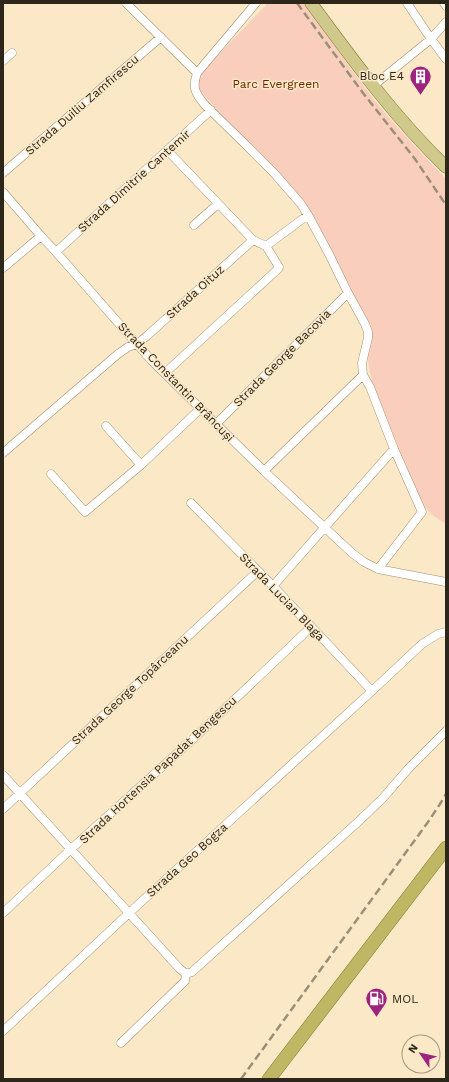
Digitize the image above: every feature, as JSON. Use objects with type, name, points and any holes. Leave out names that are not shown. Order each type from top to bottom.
[{"type":"highway","points":[[269,1079],[446,848]]},
{"type":"main road","points":[[311,3],[373,86],[420,140],[446,167]]},
{"type":"street","points":[[126,3],[197,73]]},
{"type":"street","points":[[256,3],[197,73],[194,87],[200,98],[274,173],[301,204],[308,214],[365,324],[368,332],[368,338],[362,363],[363,375],[370,387],[394,448],[422,512],[378,569]]},
{"type":"street","points":[[407,3],[446,59]]},
{"type":"street","points":[[373,86],[431,39],[446,22]]},
{"type":"street","name":"Strada Duiliu Zamfirescu","points":[[3,173],[161,37]]},
{"type":"street","points":[[3,61],[12,52]]},
{"type":"street","name":"Strada Dimitrie Cantemir","points":[[56,252],[211,110]]},
{"type":"street","points":[[165,373],[278,270],[279,267],[266,246],[253,240],[168,150]]},
{"type":"street","name":"Strada Constantin Brâncuși","points":[[3,192],[137,344],[165,373],[264,471],[352,553],[364,562],[378,569],[446,582]]},
{"type":"street","points":[[194,225],[218,204]]},
{"type":"street","points":[[266,246],[308,214]]},
{"type":"street","points":[[3,268],[41,236]]},
{"type":"street","name":"Strada Oituz","points":[[3,452],[118,354],[128,347],[137,344],[253,240]]},
{"type":"street","name":"Strada George Bacovia","points":[[216,424],[348,293]]},
{"type":"street","points":[[264,471],[363,375]]},
{"type":"street","points":[[51,474],[85,512],[141,465],[200,409]]},
{"type":"street","points":[[106,426],[141,465]]},
{"type":"street","points":[[273,586],[394,448]]},
{"type":"street","name":"Strada Lucian Blaga","points":[[191,503],[258,570],[372,691]]},
{"type":"street","name":"Strada George Topârceanu","points":[[3,809],[258,570]]},
{"type":"street","name":"Strada Hortensia Papadat Bengescu","points":[[3,913],[71,849],[192,740],[311,627]]},
{"type":"street","name":"Strada Geo Bogza","points":[[3,1031],[129,912],[422,644],[438,634],[446,632]]},
{"type":"street","points":[[186,974],[192,972],[359,821],[382,799],[409,768],[446,731]]},
{"type":"street","points":[[3,774],[186,974]]},
{"type":"street","points":[[121,1043],[185,981],[186,974]]},
{"type":"green space","name":"Parc Evergreen","points":[[265,3],[305,3],[376,102],[401,132],[446,179],[446,524],[431,514],[422,503],[374,389],[368,358],[371,342],[348,284],[330,253],[305,203],[199,90],[197,79],[201,73],[266,5]]},
{"type":"railway","points":[[297,3],[363,93],[415,159],[446,205]]},
{"type":"railway","points":[[241,1079],[428,822],[446,794]]},
{"type":"place","name":"Bloc E4","points":[[420,96]]},
{"type":"place","name":"MOL","points":[[376,1018]]}]
